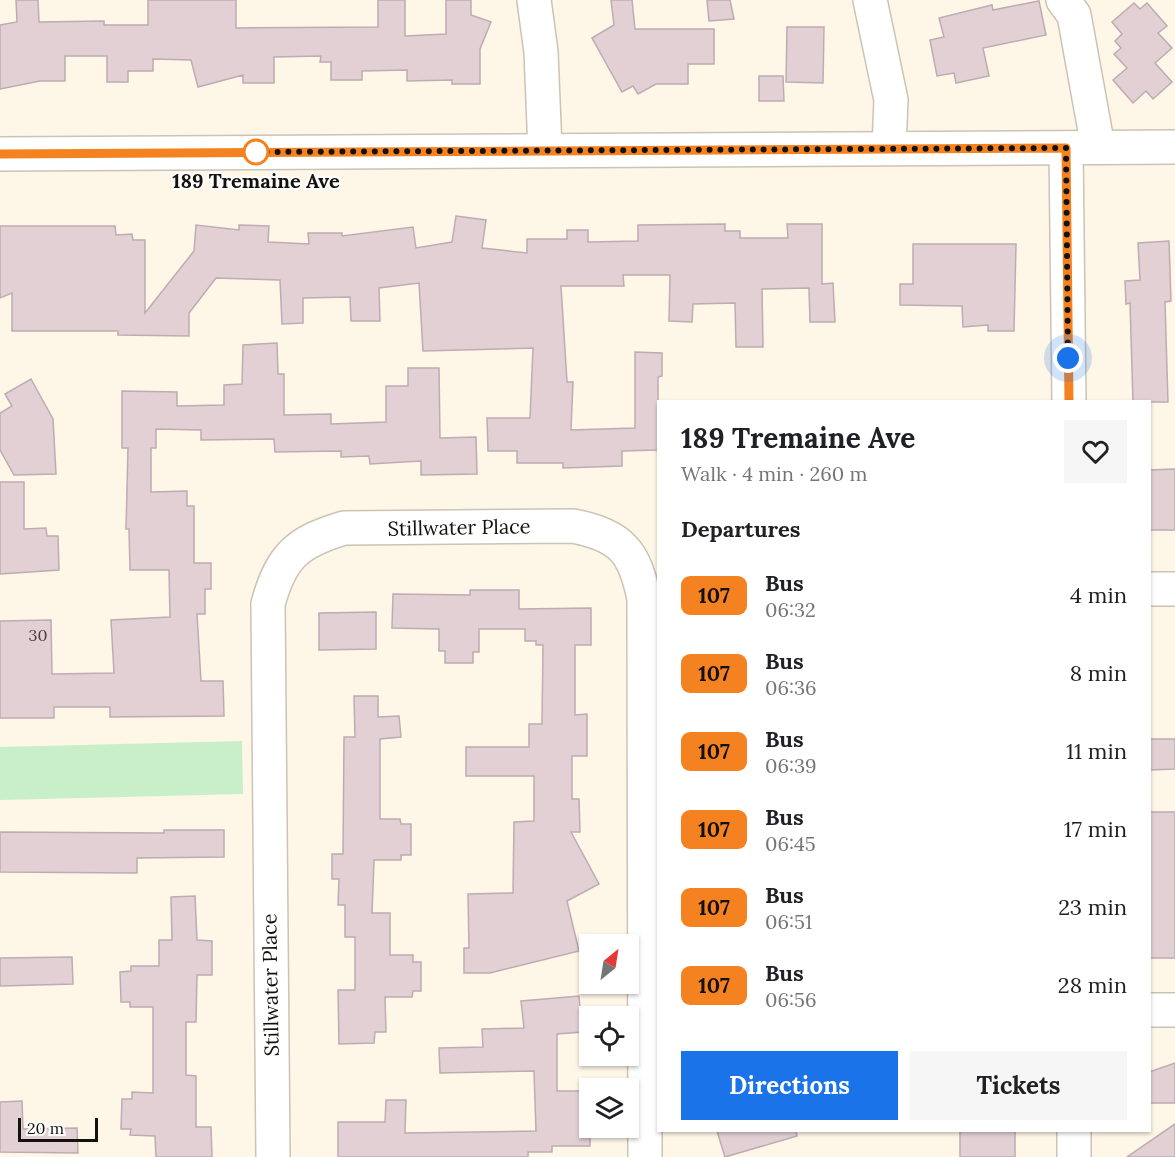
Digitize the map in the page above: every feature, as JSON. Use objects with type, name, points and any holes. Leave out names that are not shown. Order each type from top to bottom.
[{"type":"street","points":[[534,0],[541,52],[545,150]]},
{"type":"street","points":[[870,0],[891,100],[889,148]]},
{"type":"street","points":[[1063,0],[1074,15],[1082,148],[1069,400]]},
{"type":"street","points":[[0,154],[1175,147]]},
{"type":"street","name":"Stillwater Place","points":[[273,1157],[268,615],[274,581],[284,561],[300,545],[317,536],[344,528],[573,526],[604,535],[630,554],[639,576],[644,600],[645,1157]]},
{"type":"street","points":[[1151,589],[1175,589]]},
{"type":"street","points":[[1151,1010],[1175,1010]]},
{"type":"street","points":[[1074,1132],[1074,1157]]},
{"type":"green space","points":[[242,741],[243,794],[0,800],[0,747]]},
{"type":"building","points":[[16,0],[38,0],[39,22],[104,21],[104,25],[148,25],[148,0],[236,0],[236,28],[378,27],[378,0],[405,0],[405,36],[446,34],[446,0],[471,0],[471,15],[491,22],[480,49],[480,84],[452,84],[452,80],[407,81],[407,70],[362,71],[362,80],[331,80],[331,62],[320,62],[321,56],[274,57],[274,83],[243,83],[243,75],[198,87],[191,60],[153,59],[153,71],[128,71],[128,82],[107,82],[107,56],[65,56],[65,81],[40,81],[0,89],[0,25],[17,22]]},
{"type":"building","points":[[611,0],[632,0],[635,29],[714,29],[714,64],[688,64],[688,84],[656,84],[638,94],[633,86],[622,92],[592,38],[614,25]]},
{"type":"building","points":[[707,0],[730,0],[734,19],[709,21]]},
{"type":"building","points":[[1039,1],[1046,35],[983,48],[989,76],[956,83],[954,73],[937,76],[930,40],[944,37],[939,18],[992,5],[993,10]]},
{"type":"building","points":[[1134,3],[1140,9],[1147,3],[1167,26],[1158,33],[1172,48],[1155,63],[1172,82],[1153,99],[1146,91],[1133,103],[1113,80],[1127,68],[1114,54],[1121,48],[1115,41],[1122,34],[1112,22]]},
{"type":"building","points":[[787,27],[824,27],[823,83],[786,82]]},
{"type":"building","points":[[759,76],[783,76],[784,101],[759,101]]},
{"type":"building","points":[[456,216],[486,220],[482,248],[527,253],[527,239],[567,239],[567,230],[588,230],[588,242],[638,241],[638,225],[725,224],[725,231],[740,231],[740,238],[788,238],[787,224],[822,224],[822,284],[833,283],[835,322],[810,322],[809,288],[762,289],[763,347],[736,347],[735,303],[693,304],[692,322],[669,321],[670,275],[623,275],[624,286],[561,286],[567,382],[573,382],[571,430],[635,428],[635,352],[662,353],[662,376],[658,377],[657,450],[622,451],[622,466],[563,468],[563,463],[517,463],[517,451],[488,451],[487,418],[530,418],[533,348],[423,351],[419,283],[379,288],[380,321],[351,321],[350,297],[303,298],[303,323],[282,324],[280,280],[216,278],[189,313],[189,336],[118,335],[118,331],[12,331],[12,293],[0,298],[0,226],[115,226],[116,235],[132,234],[133,240],[145,240],[145,313],[194,251],[196,225],[239,230],[239,225],[269,226],[268,242],[309,244],[308,233],[342,233],[342,236],[413,227],[416,248],[452,242]]},
{"type":"building","points":[[1169,241],[1171,301],[1165,302],[1168,402],[1133,400],[1130,303],[1126,304],[1125,281],[1140,280],[1138,243]]},
{"type":"building","points":[[913,244],[1016,244],[1014,331],[988,331],[988,325],[963,327],[962,306],[900,305],[900,284],[913,284]]},
{"type":"building","points":[[277,343],[278,374],[284,374],[284,415],[331,414],[331,424],[386,422],[386,386],[408,386],[408,368],[439,368],[440,438],[476,437],[477,474],[421,475],[421,461],[370,464],[369,456],[341,457],[341,451],[275,452],[274,439],[201,440],[201,430],[156,429],[156,448],[151,448],[151,492],[187,491],[187,506],[194,506],[194,563],[211,563],[211,589],[205,589],[205,614],[197,614],[201,681],[223,681],[224,716],[110,717],[110,707],[54,707],[54,718],[0,718],[0,621],[51,620],[52,674],[114,673],[111,620],[170,617],[169,570],[130,570],[129,529],[126,529],[128,448],[122,448],[122,391],[177,392],[177,406],[224,405],[224,385],[242,384],[243,345]]},
{"type":"building","points":[[31,379],[53,419],[56,474],[14,475],[0,450],[0,413],[12,406],[5,394]]},
{"type":"building","points":[[1175,469],[1175,530],[1151,530],[1151,470]]},
{"type":"building","points":[[0,482],[24,482],[24,529],[46,528],[47,536],[58,536],[59,570],[0,574]]},
{"type":"building","points":[[470,590],[519,590],[519,609],[591,608],[591,645],[575,645],[575,715],[587,714],[587,756],[572,756],[572,799],[579,799],[580,832],[571,832],[599,884],[567,901],[579,951],[490,973],[464,973],[464,948],[469,948],[468,894],[513,893],[514,822],[534,821],[534,776],[466,776],[466,747],[529,747],[529,724],[542,724],[543,645],[536,645],[536,641],[525,641],[525,629],[479,629],[479,652],[473,652],[473,663],[445,663],[445,651],[439,651],[439,629],[392,628],[393,594],[470,595]]},
{"type":"building","points":[[376,612],[376,649],[319,650],[319,613]]},
{"type":"building","points":[[354,696],[378,696],[378,717],[399,716],[401,737],[380,739],[380,819],[400,819],[401,824],[411,824],[411,855],[401,855],[401,860],[374,860],[372,913],[390,913],[390,955],[413,955],[413,962],[421,962],[421,991],[413,991],[412,997],[385,997],[386,1032],[375,1032],[374,1043],[339,1044],[338,990],[355,990],[355,937],[345,937],[345,905],[338,905],[339,879],[332,879],[332,854],[343,854],[344,737],[355,737]]},
{"type":"building","points":[[1151,739],[1175,739],[1175,769],[1151,770]]},
{"type":"building","points":[[1151,812],[1175,812],[1175,958],[1151,958]]},
{"type":"building","points":[[164,830],[224,830],[224,857],[137,858],[137,873],[0,872],[0,832],[164,833]]},
{"type":"building","points":[[195,896],[197,940],[212,941],[212,975],[197,975],[196,1022],[186,1022],[186,1075],[196,1076],[196,1127],[211,1127],[212,1157],[156,1157],[155,1136],[130,1135],[131,1129],[121,1129],[122,1099],[132,1099],[132,1092],[153,1093],[153,1007],[130,1007],[130,1002],[121,1002],[120,972],[131,971],[131,966],[159,966],[159,940],[172,940],[171,897]]},
{"type":"building","points":[[72,957],[73,984],[0,986],[0,958]]},
{"type":"building","points":[[579,996],[579,1032],[557,1034],[557,1091],[579,1091],[579,1138],[590,1138],[590,1146],[552,1146],[552,1152],[528,1152],[528,1157],[338,1157],[338,1122],[385,1122],[386,1100],[406,1100],[405,1133],[536,1131],[534,1071],[440,1073],[439,1048],[483,1047],[482,1029],[524,1028],[521,1001]]},
{"type":"building","points":[[1175,1063],[1175,1103],[1151,1103],[1151,1071]]},
{"type":"building","points":[[22,1101],[23,1129],[77,1128],[78,1153],[0,1152],[0,1102]]},
{"type":"building","points":[[1175,1124],[1175,1157],[1127,1157]]},
{"type":"building","points":[[717,1132],[796,1132],[797,1136],[725,1157]]},
{"type":"building","points":[[960,1132],[1015,1132],[1015,1157],[960,1157]]},
{"type":"bus line","name":"107","points":[[0,154],[1066,148],[1069,400]]},
{"type":"place","name":"189 Tremaine Ave","points":[[256,152]]},
{"type":"route","points":[[256,152],[1066,148],[1068,358]]}]
